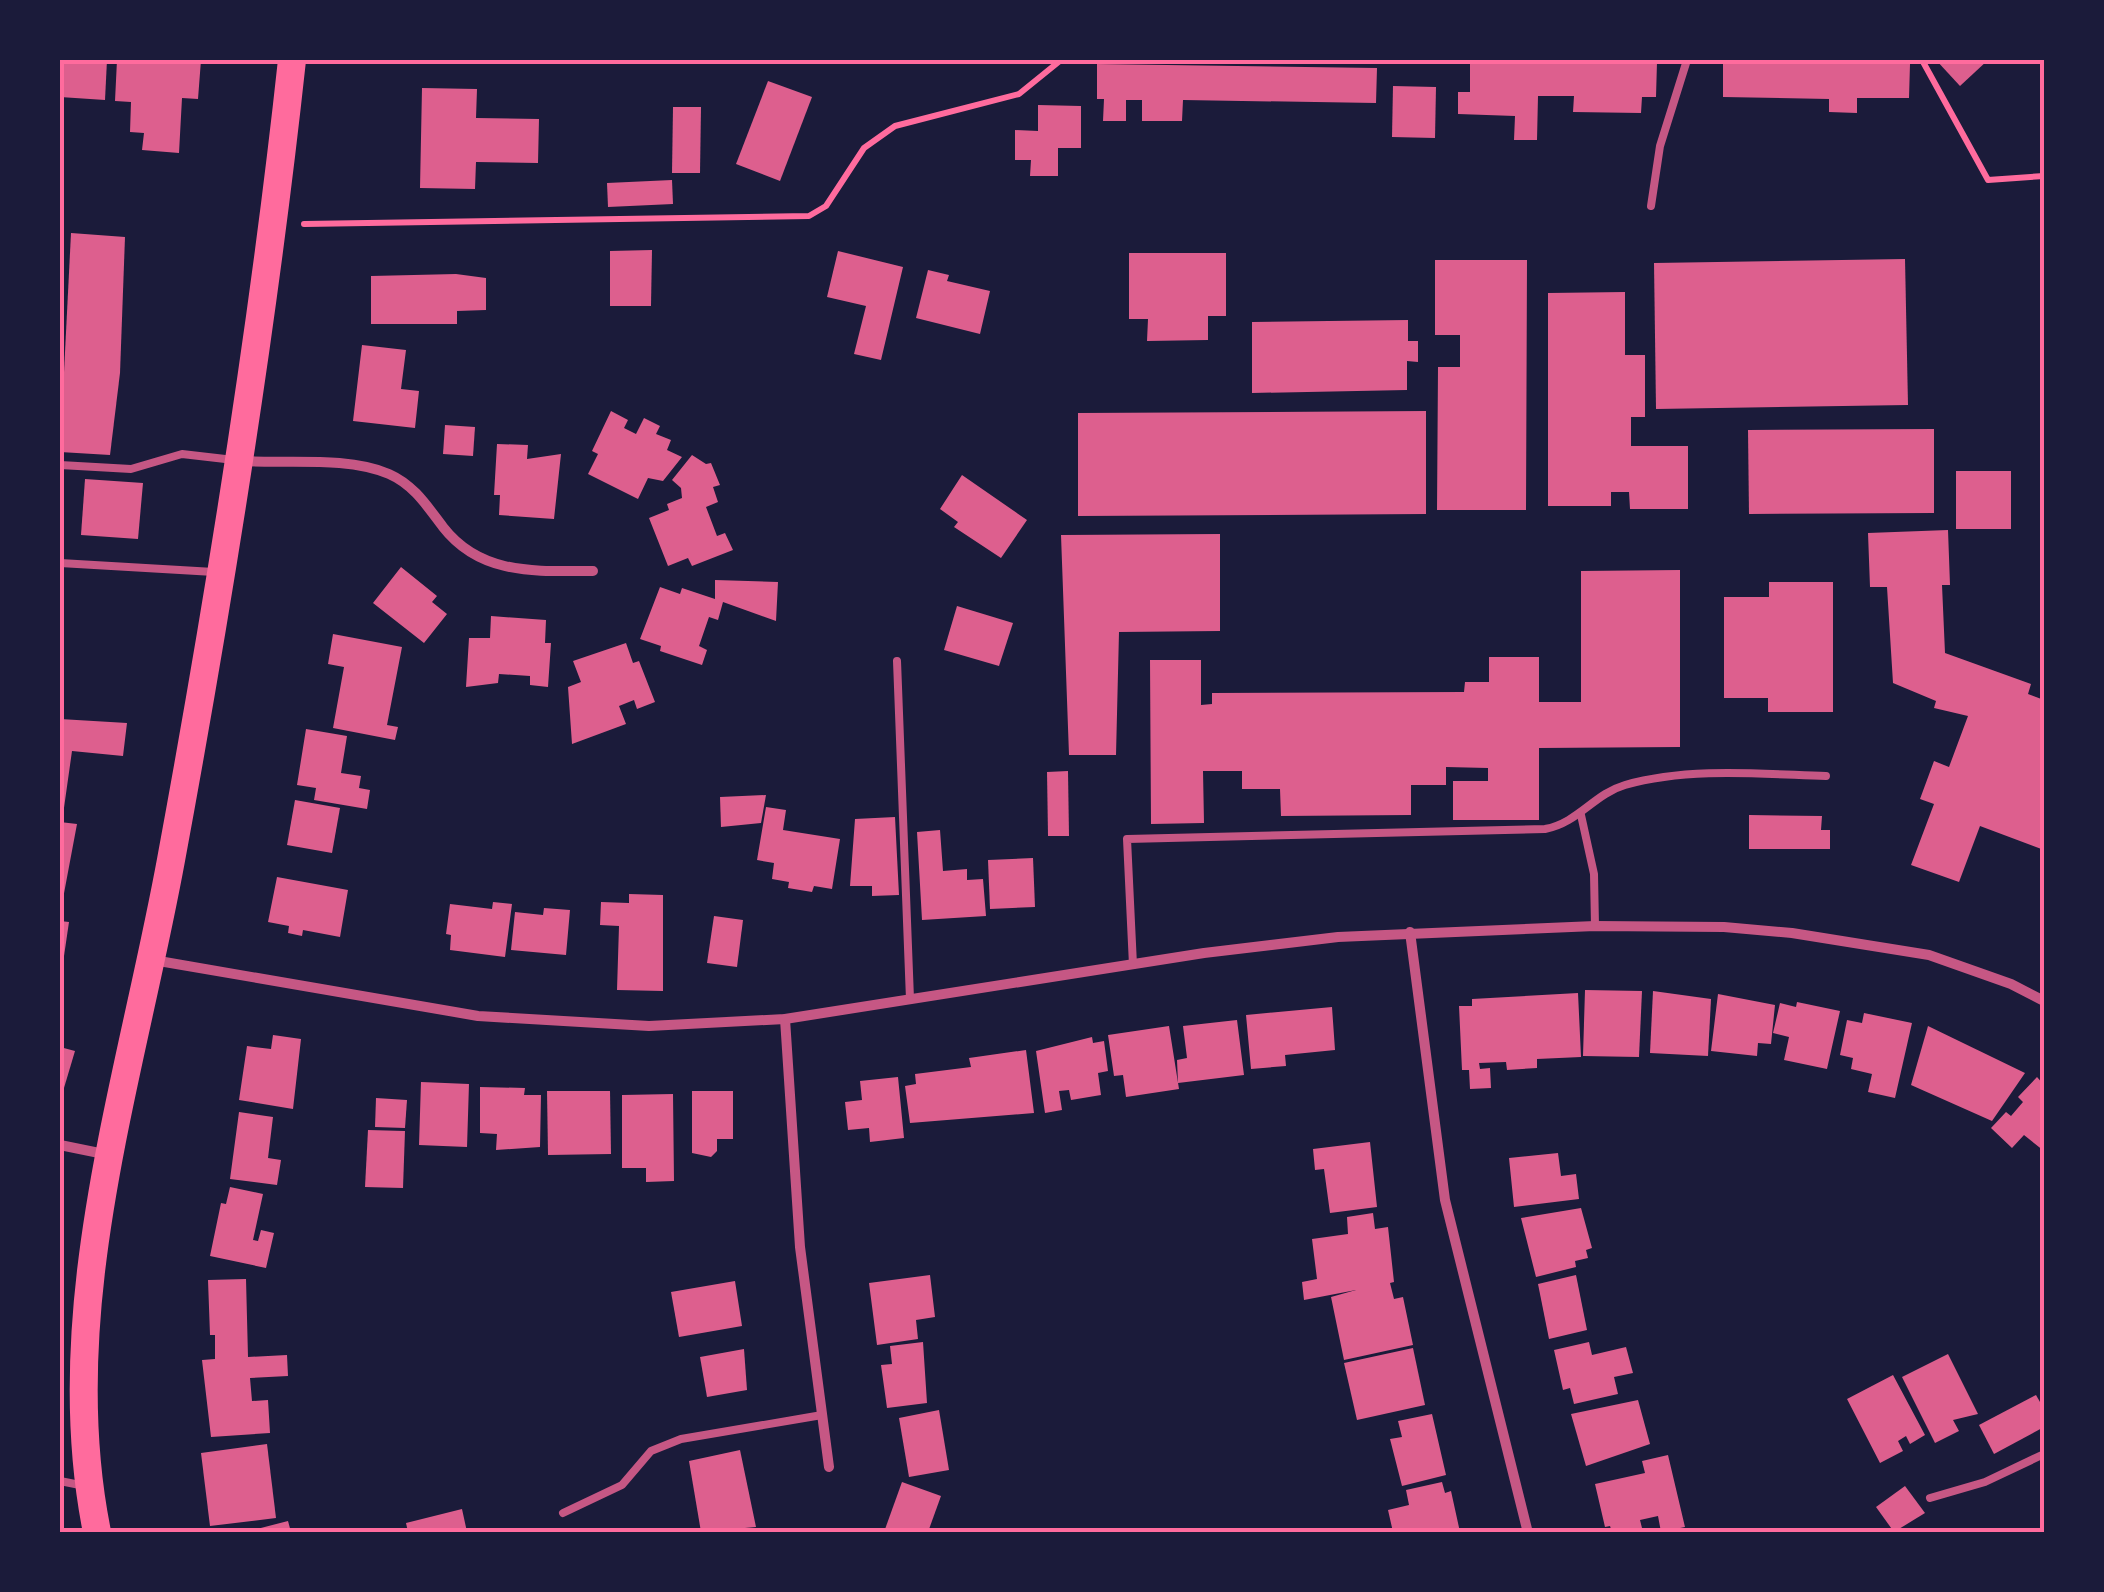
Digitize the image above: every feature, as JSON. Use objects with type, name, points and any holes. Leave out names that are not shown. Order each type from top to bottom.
[{"type":"highway","points":[[97,1532],[74,1484],[92,1279],[110,1156],[152,960],[223,572],[274,224],[292,60]]},
{"type":"street","points":[[238,461],[366,467],[387,473],[406,483],[470,554],[525,571],[592,572]]},
{"type":"street","points":[[152,960],[478,1016],[649,1026],[785,1020],[1133,965],[1410,932],[1595,926],[1724,927],[1871,944],[1965,966],[2044,1001]]},
{"type":"street","points":[[1410,932],[1445,1200],[1527,1529]]},
{"type":"street","points":[[785,1020],[800,1247],[829,1467]]},
{"type":"street","points":[[60,1145],[110,1156]]},
{"type":"lane","points":[[1651,206],[1660,146],[1686,60]]},
{"type":"lane","points":[[60,465],[130,469],[182,454],[238,461]]},
{"type":"lane","points":[[60,562],[223,572]]},
{"type":"lane","points":[[897,661],[910,999]]},
{"type":"lane","points":[[1133,965],[1128,839],[1545,829],[1563,826],[1604,795],[1625,785],[1725,773],[1826,776]]},
{"type":"lane","points":[[1581,815],[1594,874],[1595,926]]},
{"type":"lane","points":[[563,1513],[622,1485],[651,1452],[681,1439],[822,1415]]},
{"type":"lane","points":[[1930,1498],[1984,1482],[2044,1454]]},
{"type":"path","points":[[274,224],[809,216],[826,206],[864,148],[895,126],[1019,94],[1061,60]]},
{"type":"path","points":[[1922,60],[1988,180],[2044,176]]},
{"type":"building","points":[[60,60],[107,60],[105,100],[60,97]]},
{"type":"building","points":[[117,60],[201,60],[198,99],[182,98],[179,153],[142,150],[144,133],[130,132],[131,102],[115,101]]},
{"type":"building","points":[[1470,60],[1657,62],[1656,97],[1642,97],[1641,113],[1573,112],[1574,96],[1538,96],[1537,140],[1514,140],[1515,116],[1458,114],[1458,92],[1470,92]]},
{"type":"building","points":[[1936,60],[1988,60],[1960,86]]},
{"type":"building","points":[[1723,61],[1910,64],[1909,98],[1857,98],[1857,113],[1829,112],[1829,99],[1723,97]]},
{"type":"building","points":[[1097,64],[1377,68],[1376,103],[1183,100],[1182,121],[1142,121],[1142,100],[1126,100],[1126,121],[1103,121],[1104,99],[1097,99]]},
{"type":"building","points":[[768,81],[812,97],[780,181],[736,164]]},
{"type":"building","points":[[1393,86],[1436,87],[1435,138],[1392,137]]},
{"type":"building","points":[[422,88],[477,89],[476,118],[539,119],[538,163],[476,162],[475,189],[420,188]]},
{"type":"building","points":[[1038,105],[1081,106],[1081,148],[1058,148],[1058,176],[1030,176],[1031,160],[1015,160],[1015,130],[1038,131]]},
{"type":"building","points":[[673,107],[701,107],[700,173],[672,173]]},
{"type":"building","points":[[672,180],[673,204],[608,207],[607,183]]},
{"type":"building","points":[[71,233],[125,237],[120,373],[110,455],[60,452]]},
{"type":"building","points":[[652,250],[651,306],[610,306],[610,251]]},
{"type":"building","points":[[838,251],[903,267],[881,360],[854,354],[866,306],[827,297]]},
{"type":"building","points":[[1129,253],[1226,253],[1226,316],[1208,316],[1208,340],[1147,341],[1148,319],[1129,319]]},
{"type":"building","points":[[1905,259],[1908,405],[1656,409],[1654,263]]},
{"type":"building","points":[[1435,260],[1527,260],[1526,510],[1437,510],[1438,367],[1460,367],[1460,335],[1435,335]]},
{"type":"building","points":[[928,270],[949,275],[947,281],[990,291],[980,334],[916,318]]},
{"type":"building","points":[[456,274],[486,278],[486,310],[457,311],[457,324],[371,324],[371,276]]},
{"type":"building","points":[[1625,292],[1625,355],[1645,355],[1645,417],[1631,417],[1631,446],[1688,446],[1688,509],[1630,509],[1629,492],[1611,492],[1611,506],[1548,506],[1548,293]]},
{"type":"building","points":[[1408,320],[1408,341],[1418,341],[1418,362],[1407,361],[1407,390],[1252,393],[1252,322]]},
{"type":"building","points":[[362,345],[406,350],[401,389],[419,391],[415,428],[353,421]]},
{"type":"building","points":[[611,411],[628,420],[624,428],[636,434],[644,418],[660,426],[656,434],[671,440],[667,450],[682,457],[663,481],[648,478],[638,499],[588,474],[598,454],[592,451]]},
{"type":"building","points":[[1426,411],[1426,514],[1078,516],[1078,413]]},
{"type":"building","points":[[445,425],[475,427],[473,456],[443,454]]},
{"type":"building","points":[[1934,429],[1934,513],[1749,514],[1748,430]]},
{"type":"building","points":[[497,444],[528,445],[527,459],[561,454],[554,519],[499,515],[500,495],[494,495]]},
{"type":"building","points":[[692,455],[711,463],[720,485],[713,487],[718,502],[706,507],[717,536],[725,533],[733,550],[692,566],[688,558],[668,566],[649,518],[669,510],[667,504],[682,498],[681,488],[672,480]]},
{"type":"building","points":[[1956,471],[2011,471],[2011,529],[1956,529]]},
{"type":"building","points":[[962,475],[1027,520],[1001,558],[954,527],[958,522],[940,509]]},
{"type":"building","points":[[85,479],[143,483],[138,539],[81,535]]},
{"type":"building","points":[[1948,530],[1950,585],[1942,585],[1945,653],[2031,684],[2028,694],[2044,700],[2044,850],[1980,826],[1959,882],[1911,865],[1934,804],[1920,799],[1934,761],[1949,767],[1968,716],[1934,708],[1936,701],[1893,683],[1887,587],[1870,587],[1868,533]]},
{"type":"building","points":[[1220,534],[1220,631],[1119,632],[1116,755],[1069,755],[1061,535]]},
{"type":"building","points":[[401,567],[437,596],[432,602],[447,614],[424,643],[373,603]]},
{"type":"building","points":[[1680,570],[1680,747],[1539,748],[1539,820],[1453,820],[1453,781],[1488,781],[1488,768],[1446,767],[1446,785],[1411,785],[1411,815],[1281,816],[1280,789],[1242,789],[1242,771],[1203,771],[1204,823],[1151,824],[1150,660],[1201,660],[1201,705],[1212,704],[1212,693],[1464,692],[1465,682],[1489,682],[1489,657],[1539,657],[1539,702],[1581,702],[1581,571]]},
{"type":"building","points":[[715,580],[778,582],[776,621],[723,602],[718,620],[709,617],[699,646],[707,650],[702,665],[660,651],[661,646],[640,639],[660,587],[680,594],[682,588],[715,599]]},
{"type":"building","points":[[1769,582],[1833,582],[1833,712],[1768,712],[1768,698],[1724,698],[1724,597],[1769,597]]},
{"type":"building","points":[[957,606],[1013,623],[999,666],[944,650]]},
{"type":"building","points":[[491,616],[546,620],[545,643],[551,643],[548,687],[530,685],[530,676],[499,674],[498,683],[466,687],[469,638],[490,638]]},
{"type":"building","points":[[333,634],[402,647],[387,725],[398,727],[395,740],[333,728],[344,667],[328,664]]},
{"type":"building","points":[[626,643],[633,663],[639,661],[655,702],[637,709],[634,700],[619,706],[626,724],[572,744],[568,687],[581,682],[573,661]]},
{"type":"building","points":[[60,719],[127,723],[123,756],[72,751],[62,822]]},
{"type":"building","points":[[306,729],[347,736],[341,773],[361,776],[359,788],[370,790],[367,809],[314,800],[316,788],[297,785]]},
{"type":"building","points":[[1068,771],[1069,836],[1048,836],[1047,772]]},
{"type":"building","points":[[766,795],[761,823],[721,827],[720,797]]},
{"type":"building","points":[[295,800],[340,808],[332,853],[287,845]]},
{"type":"building","points":[[766,807],[786,810],[783,830],[840,839],[832,889],[814,886],[812,892],[788,888],[789,882],[772,879],[774,863],[757,860]]},
{"type":"building","points":[[1749,815],[1822,816],[1821,830],[1830,830],[1830,849],[1749,849]]},
{"type":"building","points":[[895,817],[899,895],[872,896],[872,886],[850,886],[855,819]]},
{"type":"building","points":[[60,822],[77,824],[62,904],[60,904]]},
{"type":"building","points":[[940,830],[943,871],[967,869],[967,880],[983,879],[986,916],[922,920],[917,832]]},
{"type":"building","points":[[1033,858],[1035,907],[990,909],[988,860]]},
{"type":"building","points":[[277,877],[348,890],[340,937],[303,930],[302,936],[288,933],[289,926],[268,922]]},
{"type":"building","points":[[629,894],[663,895],[663,991],[617,990],[619,926],[600,925],[601,902],[629,903]]},
{"type":"building","points":[[493,902],[512,904],[505,957],[450,950],[451,935],[446,934],[450,904],[492,909]]},
{"type":"building","points":[[544,908],[570,910],[566,955],[511,950],[515,912],[543,915]]},
{"type":"building","points":[[714,916],[743,920],[737,967],[707,963]]},
{"type":"building","points":[[60,921],[69,922],[64,956],[60,956]]},
{"type":"building","points":[[1585,990],[1642,991],[1639,1057],[1583,1056]]},
{"type":"building","points":[[1653,991],[1711,999],[1708,1056],[1650,1053]]},
{"type":"building","points":[[1578,993],[1581,1057],[1537,1059],[1537,1068],[1507,1070],[1506,1062],[1479,1063],[1480,1069],[1490,1068],[1491,1088],[1470,1089],[1469,1070],[1462,1070],[1459,1006],[1472,1006],[1472,999]]},
{"type":"building","points":[[1718,994],[1775,1005],[1771,1044],[1758,1043],[1757,1056],[1711,1051]]},
{"type":"building","points":[[1797,1002],[1840,1011],[1827,1069],[1784,1060],[1789,1037],[1773,1033],[1780,1003],[1796,1007]]},
{"type":"building","points":[[1332,1007],[1335,1050],[1285,1055],[1286,1066],[1251,1069],[1246,1015]]},
{"type":"building","points":[[1864,1013],[1912,1023],[1895,1098],[1868,1092],[1872,1074],[1851,1069],[1853,1058],[1840,1055],[1847,1020],[1862,1023]]},
{"type":"building","points":[[1237,1020],[1244,1075],[1178,1083],[1177,1060],[1187,1058],[1183,1026]]},
{"type":"building","points":[[1169,1026],[1179,1089],[1126,1097],[1123,1075],[1114,1076],[1108,1035]]},
{"type":"building","points":[[1928,1026],[2025,1073],[1992,1121],[1911,1085]]},
{"type":"building","points":[[273,1035],[301,1039],[293,1109],[239,1100],[247,1046],[271,1049]]},
{"type":"building","points":[[1092,1037],[1093,1043],[1104,1041],[1108,1071],[1098,1073],[1101,1095],[1071,1100],[1069,1090],[1059,1091],[1062,1110],[1045,1113],[1036,1051]]},
{"type":"building","points":[[60,1047],[75,1051],[61,1098],[60,1097]]},
{"type":"building","points":[[1026,1050],[1034,1113],[910,1123],[905,1086],[916,1084],[915,1074],[971,1067],[969,1058]]},
{"type":"building","points":[[898,1077],[904,1138],[870,1142],[869,1128],[848,1130],[845,1102],[862,1100],[860,1081]]},
{"type":"building","points":[[2037,1077],[2044,1085],[2044,1151],[2024,1135],[2012,1148],[1991,1128],[2006,1112],[2011,1116],[2023,1102],[2018,1097]]},
{"type":"building","points":[[421,1082],[469,1084],[467,1147],[419,1145]]},
{"type":"building","points":[[480,1087],[525,1088],[524,1095],[541,1095],[540,1147],[496,1150],[497,1134],[480,1133]]},
{"type":"building","points":[[547,1091],[610,1091],[611,1154],[548,1155]]},
{"type":"building","points":[[692,1091],[733,1091],[733,1139],[717,1139],[717,1151],[711,1157],[692,1153]]},
{"type":"building","points":[[673,1094],[674,1181],[646,1182],[646,1168],[622,1168],[622,1095]]},
{"type":"building","points":[[376,1098],[407,1100],[405,1128],[375,1127]]},
{"type":"building","points":[[239,1112],[273,1117],[268,1158],[281,1160],[277,1185],[230,1179]]},
{"type":"building","points":[[368,1130],[405,1131],[403,1188],[365,1187]]},
{"type":"building","points":[[1370,1142],[1377,1207],[1330,1213],[1324,1169],[1315,1170],[1313,1149]]},
{"type":"building","points":[[1558,1153],[1561,1176],[1576,1174],[1579,1199],[1514,1207],[1509,1158]]},
{"type":"building","points":[[230,1187],[263,1194],[253,1240],[258,1241],[261,1230],[274,1233],[266,1268],[210,1256],[221,1203],[226,1204]]},
{"type":"building","points":[[1581,1208],[1592,1248],[1586,1250],[1588,1258],[1575,1261],[1576,1267],[1536,1277],[1521,1218]]},
{"type":"building","points":[[1373,1213],[1375,1229],[1388,1227],[1394,1282],[1390,1283],[1394,1299],[1403,1297],[1413,1345],[1344,1360],[1331,1297],[1356,1290],[1304,1300],[1302,1282],[1317,1279],[1312,1239],[1348,1234],[1347,1217]]},
{"type":"building","points":[[930,1275],[935,1317],[916,1320],[918,1339],[877,1345],[869,1283]]},
{"type":"building","points":[[1576,1275],[1587,1330],[1549,1339],[1538,1284]]},
{"type":"building","points":[[246,1279],[248,1357],[287,1355],[288,1376],[250,1378],[252,1401],[268,1400],[270,1433],[211,1437],[202,1360],[215,1359],[208,1280]]},
{"type":"building","points":[[735,1281],[742,1326],[679,1337],[671,1292]]},
{"type":"building","points":[[923,1342],[927,1403],[887,1408],[881,1365],[892,1364],[890,1346]]},
{"type":"building","points":[[1589,1342],[1592,1355],[1626,1347],[1633,1373],[1614,1377],[1618,1394],[1574,1404],[1570,1388],[1563,1390],[1554,1350]]},
{"type":"building","points":[[1413,1348],[1425,1405],[1357,1420],[1344,1363]]},
{"type":"building","points":[[744,1349],[747,1390],[707,1397],[700,1357]]},
{"type":"building","points":[[1948,1354],[1978,1414],[1953,1420],[1959,1431],[1935,1443],[1902,1377]]},
{"type":"building","points":[[1893,1375],[1925,1435],[1910,1444],[1906,1436],[1898,1441],[1903,1451],[1880,1463],[1847,1399]]},
{"type":"building","points":[[2036,1395],[2044,1409],[2044,1427],[1994,1454],[1979,1425]]},
{"type":"building","points":[[1638,1400],[1650,1444],[1586,1466],[1571,1414]]},
{"type":"building","points":[[939,1410],[949,1470],[909,1477],[899,1418]]},
{"type":"building","points":[[1432,1414],[1446,1475],[1402,1486],[1390,1439],[1402,1437],[1398,1421]]},
{"type":"building","points":[[267,1444],[276,1518],[210,1526],[201,1453]]},
{"type":"building","points":[[740,1450],[756,1527],[701,1532],[689,1461]]},
{"type":"building","points":[[1668,1455],[1685,1527],[1661,1532],[1658,1516],[1640,1520],[1643,1532],[1612,1532],[1610,1526],[1605,1527],[1595,1484],[1645,1473],[1642,1461]]},
{"type":"building","points":[[902,1482],[941,1496],[928,1532],[884,1532]]},
{"type":"building","points":[[1442,1482],[1445,1493],[1451,1491],[1460,1532],[1393,1532],[1388,1510],[1409,1505],[1406,1490]]},
{"type":"building","points":[[1905,1486],[1925,1513],[1894,1532],[1876,1507]]},
{"type":"building","points":[[462,1509],[467,1532],[408,1532],[406,1523]]},
{"type":"building","points":[[288,1521],[291,1532],[249,1532],[249,1531]]}]
